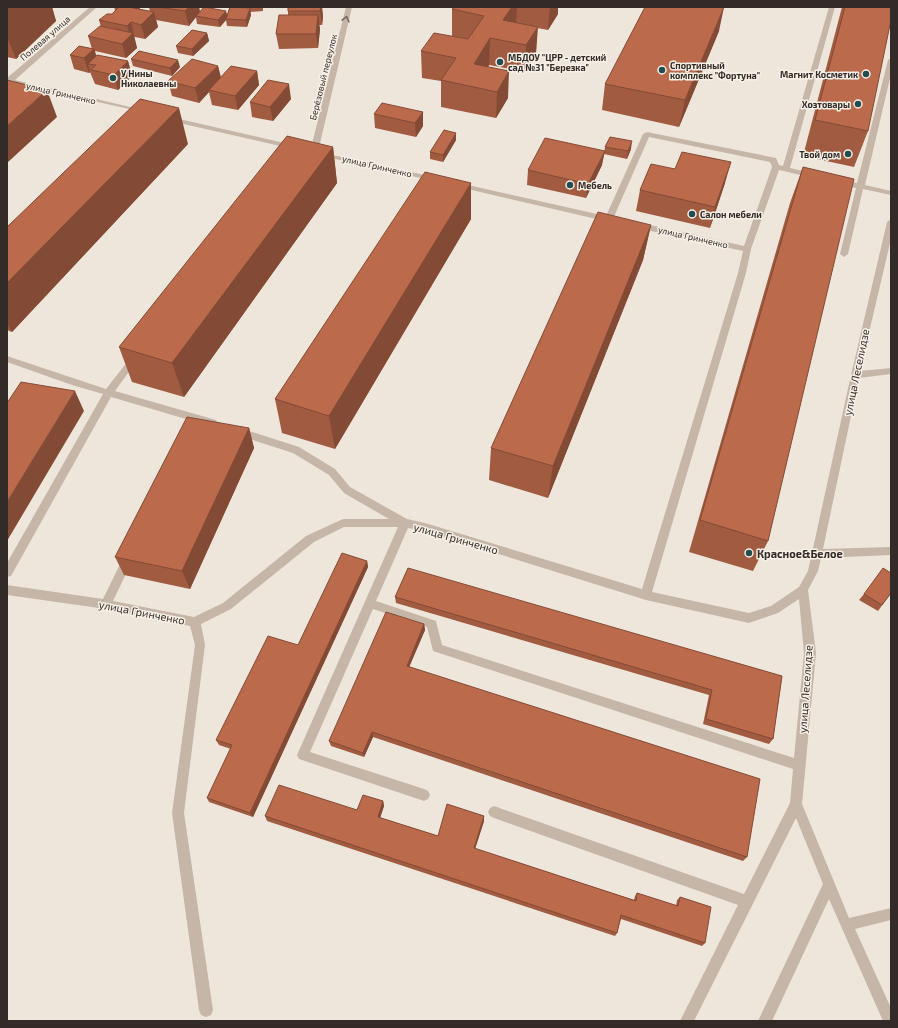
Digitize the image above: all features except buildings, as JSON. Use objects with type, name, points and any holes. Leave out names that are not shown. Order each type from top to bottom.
[{"type":"street","name":"Полевая улица","points":[[8,81],[94,7]]},
{"type":"street","name":"Берёзовый переулок","points":[[302,150],[349,7]]},
{"type":"street","points":[[786,170],[832,7]]},
{"type":"street","points":[[844,254],[891,60]]},
{"type":"street","name":"улица Гринченко","points":[[8,81],[149,113]]},
{"type":"street","name":"улица Гринченко","points":[[164,117],[302,150],[438,180]]},
{"type":"street","points":[[454,184],[613,219],[648,134],[773,160],[776,167],[747,249],[742,273],[646,595]]},
{"type":"street","points":[[776,167],[891,193]]},
{"type":"street","name":"улица Леселидзе","points":[[687,1021],[796,804],[810,653],[803,590],[813,571],[855,375],[891,222]]},
{"type":"street","name":"улица Гринченко","points":[[632,224],[747,249]]},
{"type":"street","points":[[7,573],[108,393],[142,349]]},
{"type":"street","points":[[7,359],[197,423],[225,427],[296,450],[332,472],[347,490],[405,523],[303,755],[424,795]]},
{"type":"street","points":[[855,375],[891,371]]},
{"type":"street","name":"улица Гринченко","points":[[7,590],[106,604],[195,622],[227,606],[310,539],[343,523],[378,522],[405,523],[425,527],[646,595],[750,618],[774,610],[803,590]]},
{"type":"street","points":[[817,554],[891,551]]},
{"type":"street","points":[[106,604],[132,552]]},
{"type":"street","points":[[369,603],[432,624],[437,648],[800,765]]},
{"type":"street","points":[[195,622],[200,645],[178,813],[206,1010]]},
{"type":"street","points":[[796,804],[846,925],[890,1021]]},
{"type":"street","points":[[494,812],[747,902]]},
{"type":"street","points":[[765,1021],[829,884]]},
{"type":"street","points":[[846,925],[891,914]]},
{"type":"place","name":"МБДОУ \"ЦРР - детский сад №31 \"Березка\"","points":[[500,62]]},
{"type":"place","name":"Спортивный комплекс \"Фортуна\"","points":[[662,70]]},
{"type":"place","name":"Магнит Косметик","points":[[866,74]]},
{"type":"place","name":"У Нины Николаевны","points":[[113,78]]},
{"type":"place","name":"Хозтовары","points":[[858,104]]},
{"type":"place","name":"Твой дом","points":[[848,154]]},
{"type":"place","name":"Мебель","points":[[570,185]]},
{"type":"place","name":"Салон мебели","points":[[692,214]]},
{"type":"place","name":"Красное&Белое","points":[[749,553]]}]
